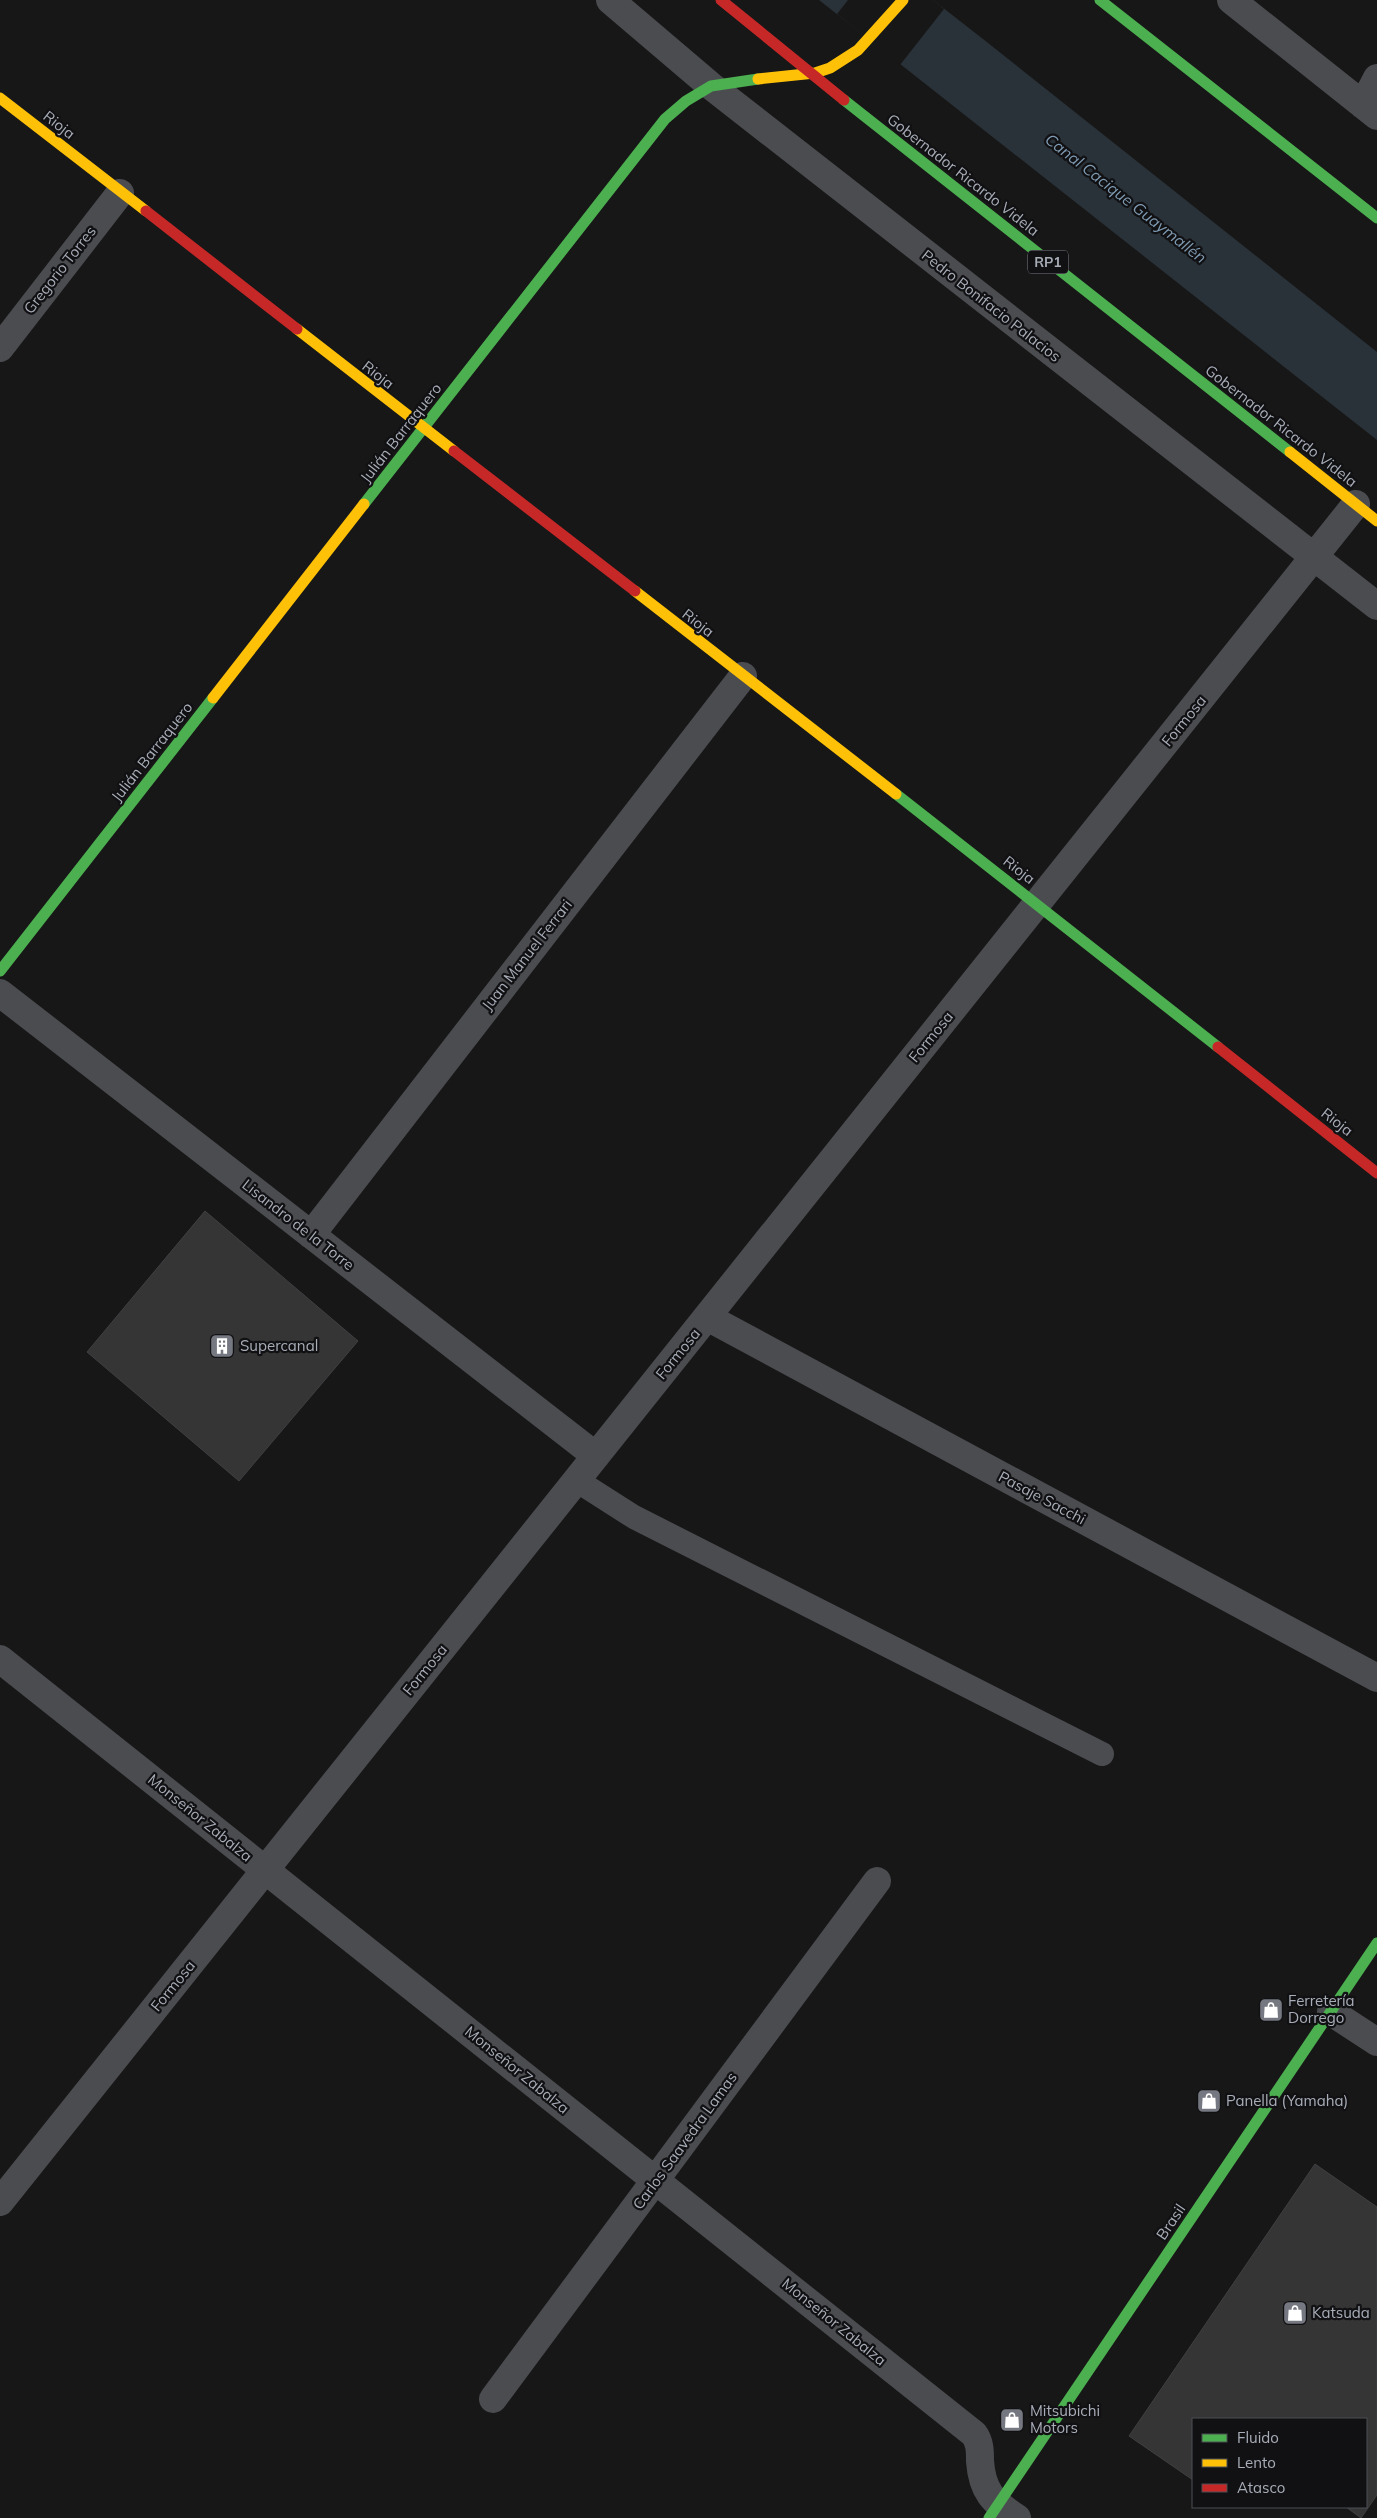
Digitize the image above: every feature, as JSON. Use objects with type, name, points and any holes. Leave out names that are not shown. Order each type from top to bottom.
[{"type":"main road","name":"Gobernador Ricardo Videla","points":[[721,0],[812,75],[1377,521]]},
{"type":"main road","name":"Julián Barraquero","points":[[0,972],[665,119],[686,101],[710,86],[800,73],[812,75],[849,58],[870,41],[903,0]]},
{"type":"main road","points":[[1100,0],[1377,218]]},
{"type":"main road","name":"Rioja","points":[[0,98],[423,429],[1038,904],[1377,1173]]},
{"type":"main road","name":"Brasil","points":[[1001,2514],[1377,1943]]},
{"type":"street","name":"Pedro Bonifacio Palacios","points":[[610,0],[710,86],[1377,606]]},
{"type":"street","points":[[1231,0],[1370,110],[1377,78]]},
{"type":"street","name":"Gregorio Torres","points":[[0,348],[120,192]]},
{"type":"street","name":"Formosa","points":[[0,2202],[1356,504]]},
{"type":"street","name":"Juan Manuel Ferrari","points":[[311,1235],[743,676]]},
{"type":"street","name":"Lisandro de la Torre","points":[[0,993],[596,1456]]},
{"type":"street","name":"Pasaje Sacchi","points":[[707,1317],[1377,1678]]},
{"type":"street","name":"Monseñor Zabalza","points":[[0,1659],[974,2434],[979,2444],[983,2481],[1001,2514]]},
{"type":"street","name":"Carlos Saavedra Lamas","points":[[493,2399],[877,1881]]},
{"type":"street","points":[[1331,2012],[1377,2042]]},
{"type":"lane","points":[[576,1480],[634,1517],[1102,1754]]},
{"type":"water","name":"Canal Cacique Guaymallén","points":[[819,0],[933,0],[983,39],[1377,352],[1377,440]]},
{"type":"pier","points":[[848,0],[933,0],[944,9],[900,65],[837,14]]},
{"type":"building","name":"Supercanal","points":[[205,1211],[358,1341],[239,1481],[87,1352]]},
{"type":"building","name":"Katsuda","points":[[1315,2164],[1377,2207],[1377,2495],[1361,2518],[1347,2508],[1367,2508],[1367,2418],[1192,2418],[1192,2479],[1129,2436]]},
{"type":"traffic: fast","points":[[1100,0],[1377,218]]},
{"type":"traffic: fast","points":[[364,504],[665,119],[686,101],[711,86],[758,79]]},
{"type":"traffic: fast","points":[[844,100],[1290,452]]},
{"type":"traffic: fast","points":[[0,971],[213,698]]},
{"type":"traffic: fast","points":[[896,794],[1218,1047]]},
{"type":"traffic: fast","points":[[989,2518],[1377,1943]]},
{"type":"traffic: slow","points":[[758,79],[815,73],[830,68],[858,50],[903,0]]},
{"type":"traffic: slow","points":[[0,98],[146,211]]},
{"type":"traffic: slow","points":[[297,329],[454,451]]},
{"type":"traffic: slow","points":[[1290,452],[1377,521]]},
{"type":"traffic: slow","points":[[213,698],[364,504]]},
{"type":"traffic: slow","points":[[635,591],[896,794]]},
{"type":"traffic: jam","points":[[721,0],[844,100]]},
{"type":"traffic: jam","points":[[146,211],[297,329]]},
{"type":"traffic: jam","points":[[454,451],[635,591]]},
{"type":"traffic: jam","points":[[1218,1047],[1377,1173]]},
{"type":"place","name":"Supercanal","points":[[222,1346]]},
{"type":"place","name":"Ferretería Dorrego","points":[[1271,2010]]},
{"type":"place","name":"Panella (Yamaha)","points":[[1209,2101]]},
{"type":"place","name":"Katsuda","points":[[1295,2313]]},
{"type":"place","name":"Mitsubichi Motors","points":[[1012,2420]]}]
